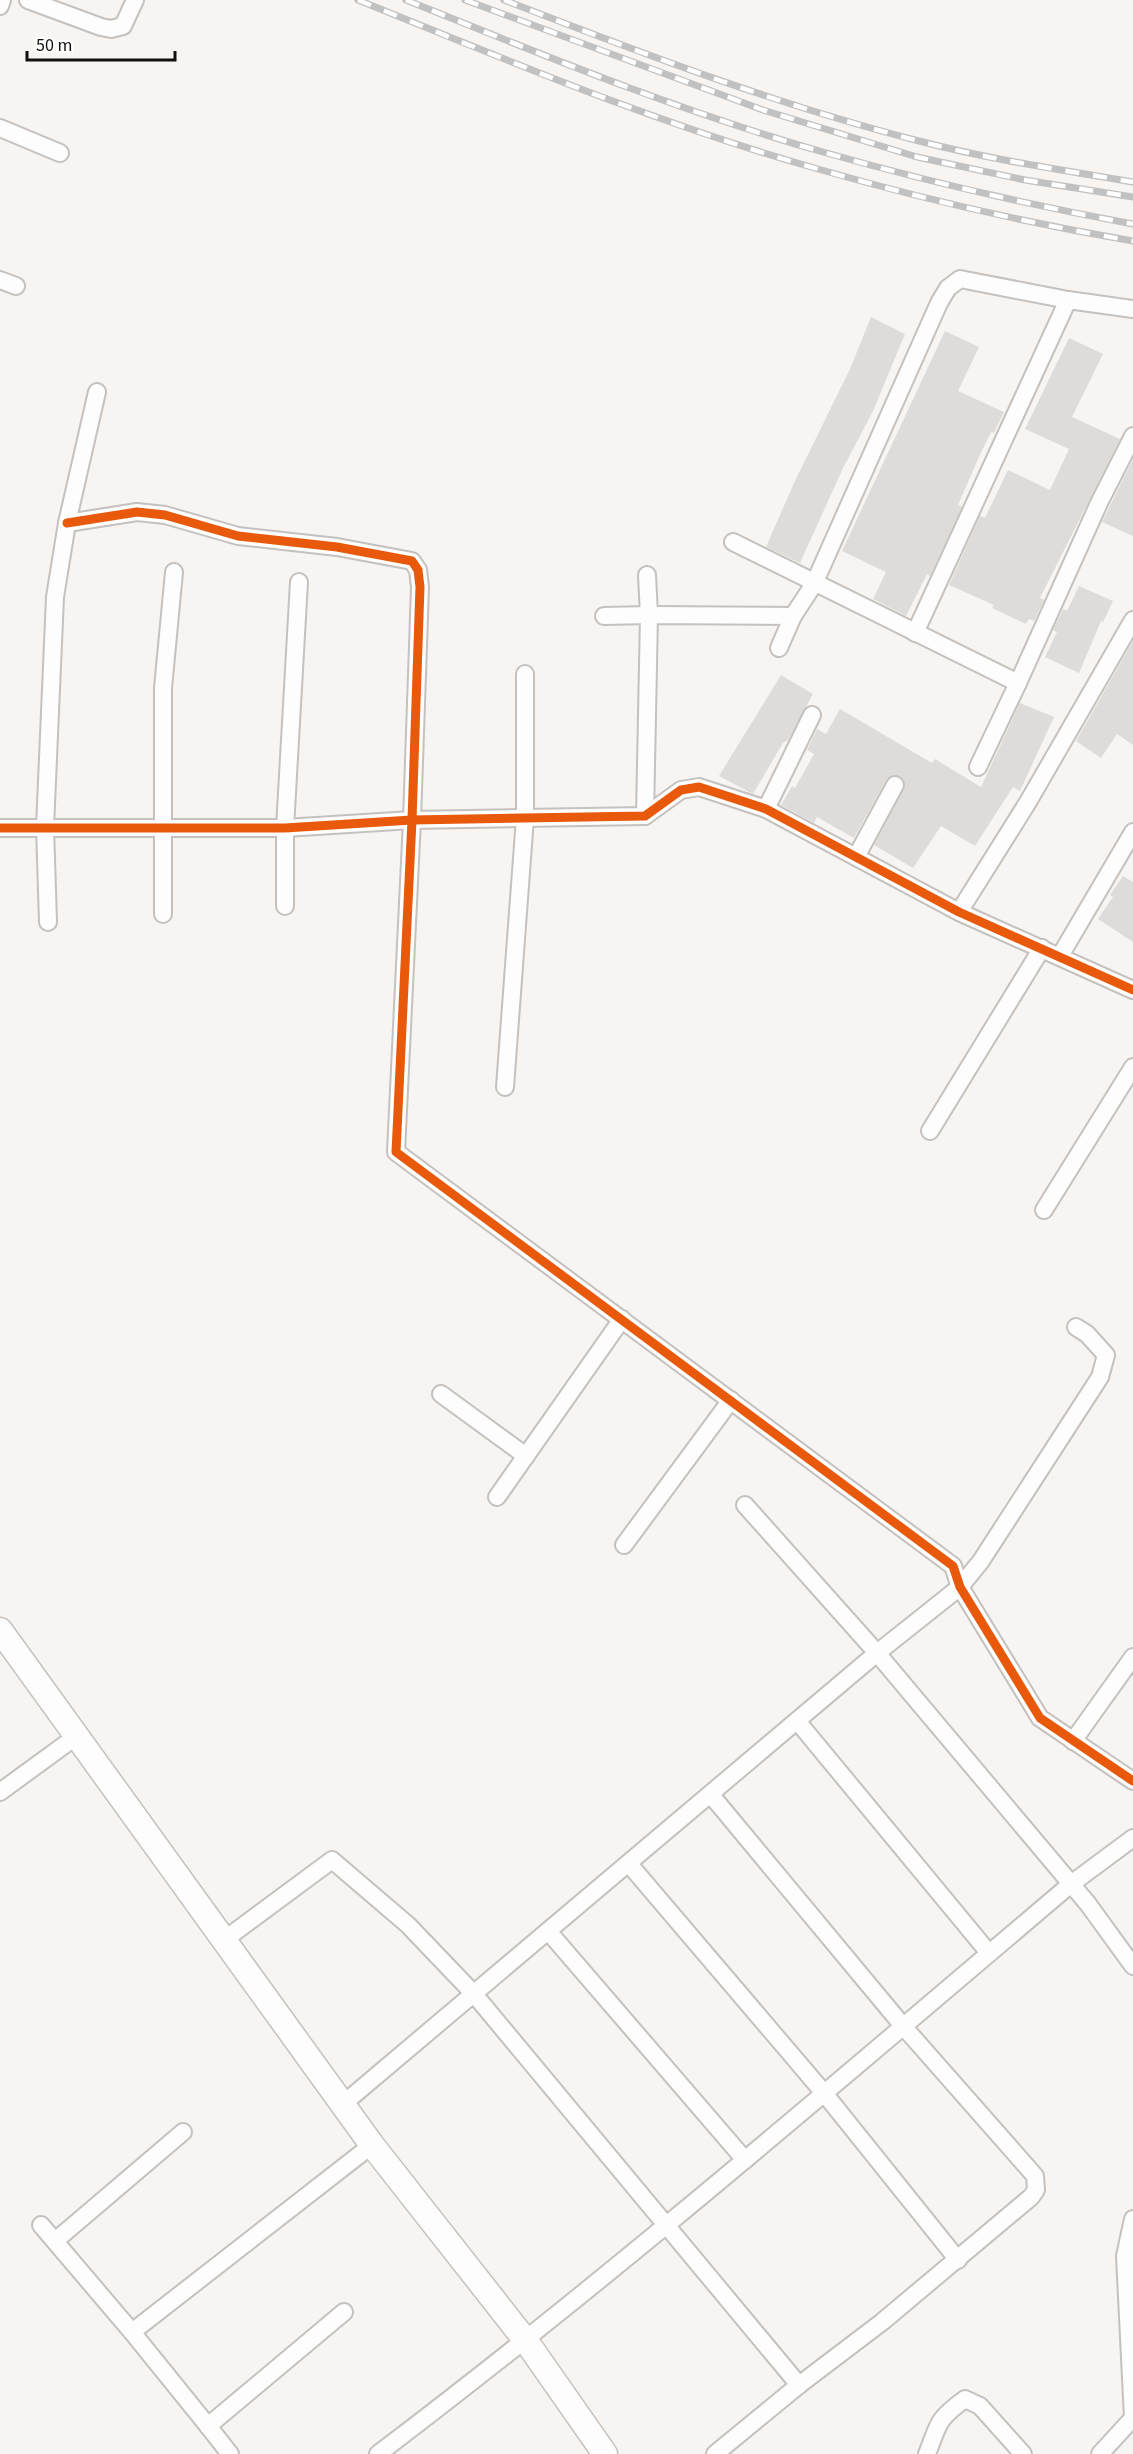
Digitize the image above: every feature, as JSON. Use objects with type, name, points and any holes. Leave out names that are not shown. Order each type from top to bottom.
[{"type":"main road","points":[[0,1629],[372,2145],[525,2341],[605,2454]]},
{"type":"street","points":[[0,6],[2,0]]},
{"type":"street","points":[[28,0],[111,29],[123,26],[135,0]]},
{"type":"street","points":[[0,128],[60,153]]},
{"type":"street","points":[[779,648],[793,616],[814,584],[939,303],[948,288],[960,279],[1068,300],[1133,309]]},
{"type":"street","points":[[0,280],[16,286]]},
{"type":"street","points":[[915,633],[1068,300]]},
{"type":"street","points":[[48,922],[45,827],[55,597],[66,523],[97,392]]},
{"type":"street","points":[[978,767],[1099,503],[1133,436]]},
{"type":"street","points":[[66,523],[137,512],[165,515],[238,536],[337,547],[412,561],[418,570],[420,587],[412,820],[396,1152],[953,1566],[960,1587],[1040,1718],[1133,1781]]},
{"type":"street","points":[[733,542],[1018,683]]},
{"type":"street","points":[[163,914],[164,688],[174,572]]},
{"type":"street","points":[[645,816],[649,615],[647,575]]},
{"type":"street","points":[[285,906],[285,828],[299,582]]},
{"type":"street","points":[[604,616],[793,616]]},
{"type":"street","points":[[959,912],[1028,802],[1133,620]]},
{"type":"street","points":[[505,1087],[525,818],[525,674]]},
{"type":"street","points":[[766,809],[812,715]]},
{"type":"street","points":[[856,857],[895,784]]},
{"type":"street","points":[[0,828],[285,828],[412,820],[645,816],[681,790],[699,787],[766,809],[959,912],[1133,990]]},
{"type":"street","points":[[1060,956],[1133,832]]},
{"type":"street","points":[[930,1131],[1042,948]]},
{"type":"street","points":[[1044,1210],[1133,1067]]},
{"type":"street","points":[[497,1497],[622,1319]]},
{"type":"street","points":[[344,2104],[877,1653],[960,1587],[981,1561],[1100,1377],[1106,1355],[1088,1334],[1076,1327]]},
{"type":"street","points":[[441,1394],[525,1456]]},
{"type":"street","points":[[624,1545],[731,1400]]},
{"type":"street","points":[[745,1505],[877,1653],[1071,1884],[1133,1966]]},
{"type":"street","points":[[1073,1741],[1133,1657]]},
{"type":"street","points":[[798,1722],[989,1953]]},
{"type":"street","points":[[0,1792],[78,1735]]},
{"type":"street","points":[[711,1795],[903,2026],[1035,2176],[1037,2184],[1031,2197],[958,2260],[715,2454]]},
{"type":"street","points":[[382,2453],[666,2227],[1071,1884],[1133,1838]]},
{"type":"street","points":[[224,1940],[332,1860],[408,1925],[474,1994],[799,2385]]},
{"type":"street","points":[[629,1864],[824,2093],[958,2260]]},
{"type":"street","points":[[548,1931],[745,2160]]},
{"type":"street","points":[[55,2241],[183,2132]]},
{"type":"street","points":[[132,2332],[372,2145]]},
{"type":"street","points":[[1100,2454],[1133,2418],[1125,2256],[1133,2219]]},
{"type":"street","points":[[41,2225],[132,2332],[230,2454]]},
{"type":"street","points":[[208,2426],[344,2312]]},
{"type":"street","points":[[927,2454],[936,2426],[964,2399],[980,2406],[1023,2454]]},
{"type":"building","points":[[871,317],[905,334],[873,411],[843,468],[800,563],[766,547],[794,483],[850,369]]},
{"type":"building","points":[[945,331],[979,347],[958,391],[1004,412],[978,459],[958,505],[962,507],[930,576],[927,574],[906,616],[873,599],[886,572],[842,551]]},
{"type":"building","points":[[1069,338],[1103,354],[1072,417],[1120,439],[1040,598],[1044,600],[1034,621],[1029,619],[1026,624],[992,608],[994,605],[949,585],[980,516],[985,518],[1008,470],[1050,490],[1069,449],[1025,429]]},
{"type":"building","points":[[1133,459],[1133,536],[1102,522]]},
{"type":"building","points":[[1079,586],[1113,601],[1103,622],[1101,621],[1079,673],[1045,657],[1057,632],[1053,630],[1063,609],[1067,611]]},
{"type":"building","points":[[1133,641],[1133,745],[1117,734],[1101,758],[1076,741]]},
{"type":"building","points":[[781,675],[813,694],[788,740],[783,743],[753,794],[719,776]]},
{"type":"building","points":[[1020,703],[1054,717],[1020,791],[1013,787],[975,846],[941,826],[913,868],[874,845],[904,789],[904,780],[895,775],[886,780],[854,838],[817,817],[814,823],[781,805],[792,786],[795,788],[814,754],[807,750],[817,729],[826,734],[840,709],[932,763],[935,759],[981,787]]},
{"type":"building","points":[[1123,876],[1133,882],[1133,942],[1098,919],[1113,897],[1110,895]]},
{"type":"railway","points":[[358,0],[586,91],[759,152],[975,210],[1133,241]]},
{"type":"railway","points":[[406,0],[613,82],[770,136],[938,183],[1133,224]]},
{"type":"railway","points":[[465,0],[763,110],[917,157],[1025,180],[1133,197]]},
{"type":"railway","points":[[504,0],[711,77],[870,128],[975,154],[1133,182]]},
{"type":"cycle path","points":[[67,523],[137,512],[165,515],[238,536],[337,547],[412,561],[418,570],[420,587],[412,820],[396,1152],[953,1566],[960,1587],[1040,1718],[1133,1781]]},
{"type":"cycle path","points":[[0,828],[285,828],[412,820],[645,816],[681,790],[699,787],[766,809],[959,912],[1133,990]]}]
